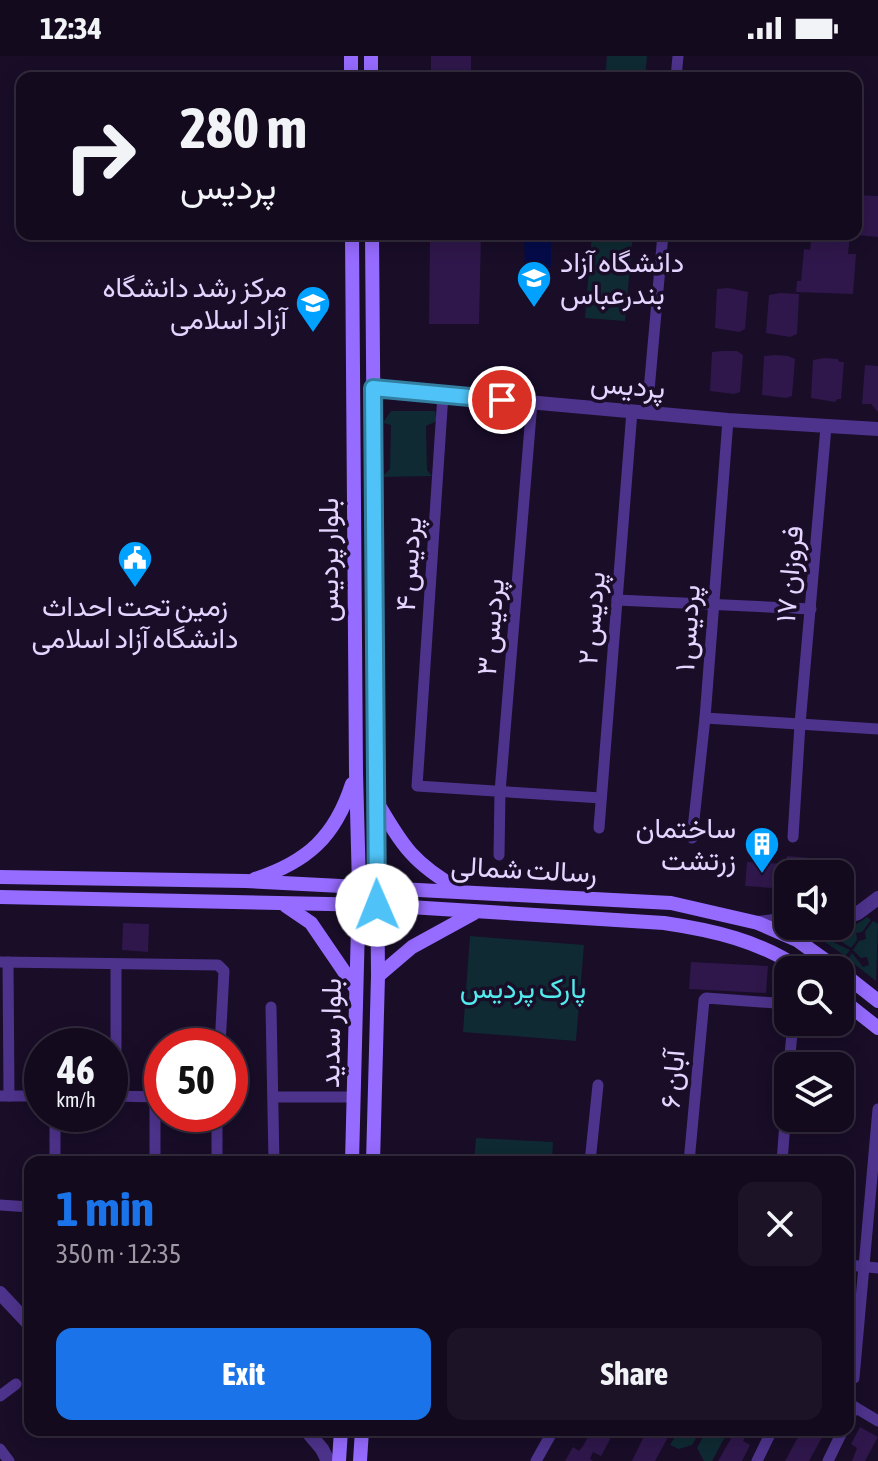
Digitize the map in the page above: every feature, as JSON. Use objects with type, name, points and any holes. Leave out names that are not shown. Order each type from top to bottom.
[{"type":"main road","name":"بلوار پردیس","points":[[352,240],[359,886]]},
{"type":"main road","name":"بلوار پردیس","points":[[372,240],[377,888]]},
{"type":"main road","points":[[356,745],[376,746]]},
{"type":"main road","points":[[246,881],[281,870],[305,856],[327,836],[346,803],[356,772]]},
{"type":"main road","points":[[377,801],[411,855],[429,873],[464,892]]},
{"type":"main road","name":"رسالت شمالی","points":[[0,877],[246,881],[671,903],[758,923],[797,940],[819,956]]},
{"type":"main road","points":[[316,904],[317,884]]},
{"type":"main road","name":"بلوار سدید","points":[[352,1156],[359,886]]},
{"type":"main road","name":"بلوار سدید","points":[[373,1156],[377,888]]},
{"type":"main road","points":[[429,908],[431,891]]},
{"type":"main road","name":"رسالت شمالی","points":[[0,897],[377,905],[664,923],[704,929],[759,946],[777,956]]},
{"type":"main road","points":[[282,903],[311,923],[356,989]]},
{"type":"main road","points":[[378,976],[438,930],[478,911]]},
{"type":"main road","points":[[358,951],[378,952]]},
{"type":"main road","name":"رسالت شمالی","points":[[854,982],[878,1001]]},
{"type":"main road","points":[[854,1009],[878,1028]]},
{"type":"main road","points":[[339,1461],[341,1436]]},
{"type":"main road","points":[[360,1461],[362,1436]]},
{"type":"street","name":"پردیس ۲","points":[[599,828],[617,600],[662,240]]},
{"type":"street","name":"پردیس","points":[[373,388],[728,420],[878,429]]},
{"type":"street","name":"پردیس ۴","points":[[443,394],[417,786],[500,792]]},
{"type":"street","name":"پردیس ۳","points":[[499,855],[500,792],[532,402]]},
{"type":"street","name":"پردیس ۱","points":[[692,838],[705,718],[728,420]]},
{"type":"street","name":"فروزان ۱۷","points":[[793,837],[826,427]]},
{"type":"street","points":[[617,600],[811,609]]},
{"type":"street","points":[[705,718],[878,729]]},
{"type":"street","points":[[500,792],[601,798]]},
{"type":"street","points":[[854,914],[876,905]]},
{"type":"street","points":[[758,923],[774,921]]},
{"type":"street","points":[[4,1096],[4,962],[218,965],[224,971],[221,1028]]},
{"type":"street","points":[[115,1028],[116,965]]},
{"type":"street","name":"آبان ۶","points":[[690,1156],[704,1000],[774,1003]]},
{"type":"street","points":[[271,1007],[274,1156]]},
{"type":"street","points":[[591,1156],[598,1085]]},
{"type":"street","points":[[275,1097],[354,1097]]},
{"type":"street","points":[[854,1378],[878,1109]]},
{"type":"street","points":[[55,1132],[55,1156]]},
{"type":"street","points":[[155,1156],[157,1132]]},
{"type":"street","points":[[217,1132],[217,1156]]},
{"type":"street","points":[[782,1156],[784,1132]]},
{"type":"street","points":[[0,1205],[24,1207]]},
{"type":"street","points":[[854,1265],[878,1268]]},
{"type":"street","points":[[0,1293],[24,1319]]},
{"type":"street","points":[[0,1396],[16,1384]]},
{"type":"street","points":[[854,1407],[878,1421]]},
{"type":"street","points":[[311,1436],[328,1461]]},
{"type":"street","points":[[536,1461],[550,1436]]},
{"type":"street","points":[[757,1461],[769,1436]]},
{"type":"street","points":[[828,1461],[840,1436]]},
{"type":"street","points":[[0,1449],[9,1461]]},
{"type":"green space","points":[[607,56],[647,56],[646,72],[606,72]]},
{"type":"green space","points":[[592,240],[632,240],[625,321],[585,318]]},
{"type":"green space","points":[[391,411],[435,411],[437,421],[426,426],[427,470],[432,476],[382,477],[390,469],[391,425],[383,423]]},
{"type":"green space","points":[[867,917],[871,920],[862,932],[856,933],[857,940],[851,948],[842,940],[854,940],[854,924]]},
{"type":"green space","points":[[873,921],[878,924],[876,981],[854,964],[854,956],[850,956],[852,953],[863,967],[869,965],[867,957],[861,958],[853,950],[859,941],[866,939],[865,932]]},
{"type":"green space","name":"پارک پردیس","points":[[470,936],[584,945],[576,1041],[463,1032]]},
{"type":"green space","points":[[822,940],[833,940],[850,950],[845,956]]},
{"type":"green space","points":[[476,1138],[553,1142],[552,1156],[474,1156]]},
{"type":"green space","points":[[675,1436],[697,1436],[692,1445],[679,1449],[670,1445]]},
{"type":"green space","points":[[703,1436],[725,1436],[712,1461],[704,1461],[697,1448]]},
{"type":"shaded area","points":[[524,240],[551,240],[551,267],[546,271],[529,271],[525,266]]},
{"type":"building","points":[[431,56],[471,56],[471,72],[431,72]]},
{"type":"building","points":[[862,195],[878,196],[878,237],[862,236]]},
{"type":"building","points":[[430,240],[481,240],[479,324],[429,324]]},
{"type":"building","points":[[811,240],[849,240],[848,254],[856,254],[853,294],[796,292],[797,281],[801,281],[804,249],[810,250]]},
{"type":"building","points":[[717,289],[748,292],[745,329],[739,332],[715,328]]},
{"type":"building","points":[[799,294],[797,334],[790,337],[766,333],[769,295]]},
{"type":"building","points":[[737,351],[743,355],[740,392],[710,391],[712,352]]},
{"type":"building","points":[[764,356],[795,359],[792,396],[786,398],[762,395]]},
{"type":"building","points":[[824,358],[844,362],[841,399],[835,402],[811,398],[813,360]]},
{"type":"building","points":[[865,365],[878,366],[878,412],[871,404],[862,404]]},
{"type":"building","name":"ساختمان زرتشت","points":[[787,856],[824,859],[824,860],[786,860]]},
{"type":"building","name":"ساختمان زرتشت","points":[[747,862],[774,863],[774,888],[745,886]]},
{"type":"building","points":[[123,923],[149,924],[148,952],[122,950]]},
{"type":"building","points":[[691,962],[768,966],[766,993],[689,989]]},
{"type":"building","points":[[860,1427],[878,1437],[865,1461],[852,1461],[857,1448],[851,1444]]},
{"type":"building","points":[[589,1436],[612,1436],[601,1456],[593,1452],[590,1459],[593,1461],[565,1461],[573,1447],[579,1451]]},
{"type":"building","points":[[644,1436],[669,1436],[655,1461],[632,1461]]},
{"type":"building","points":[[733,1436],[745,1436],[743,1441],[750,1445],[742,1461],[718,1461]]},
{"type":"building","points":[[799,1436],[823,1436],[809,1461],[785,1461]]},
{"type":"place","name":"دانشگاه آزاد بندرعباس","points":[[534,309]]},
{"type":"place","name":"مرکز رشد دانشگاه آزاد اسلامی","points":[[313,334]]},
{"type":"place","name":"زمین تحت احداث دانشگاه آزاد اسلامی","points":[[135,589]]},
{"type":"place","name":"ساختمان زرتشت","points":[[762,875]]},
{"type":"route","points":[[377,905],[373,388],[502,400]]}]
